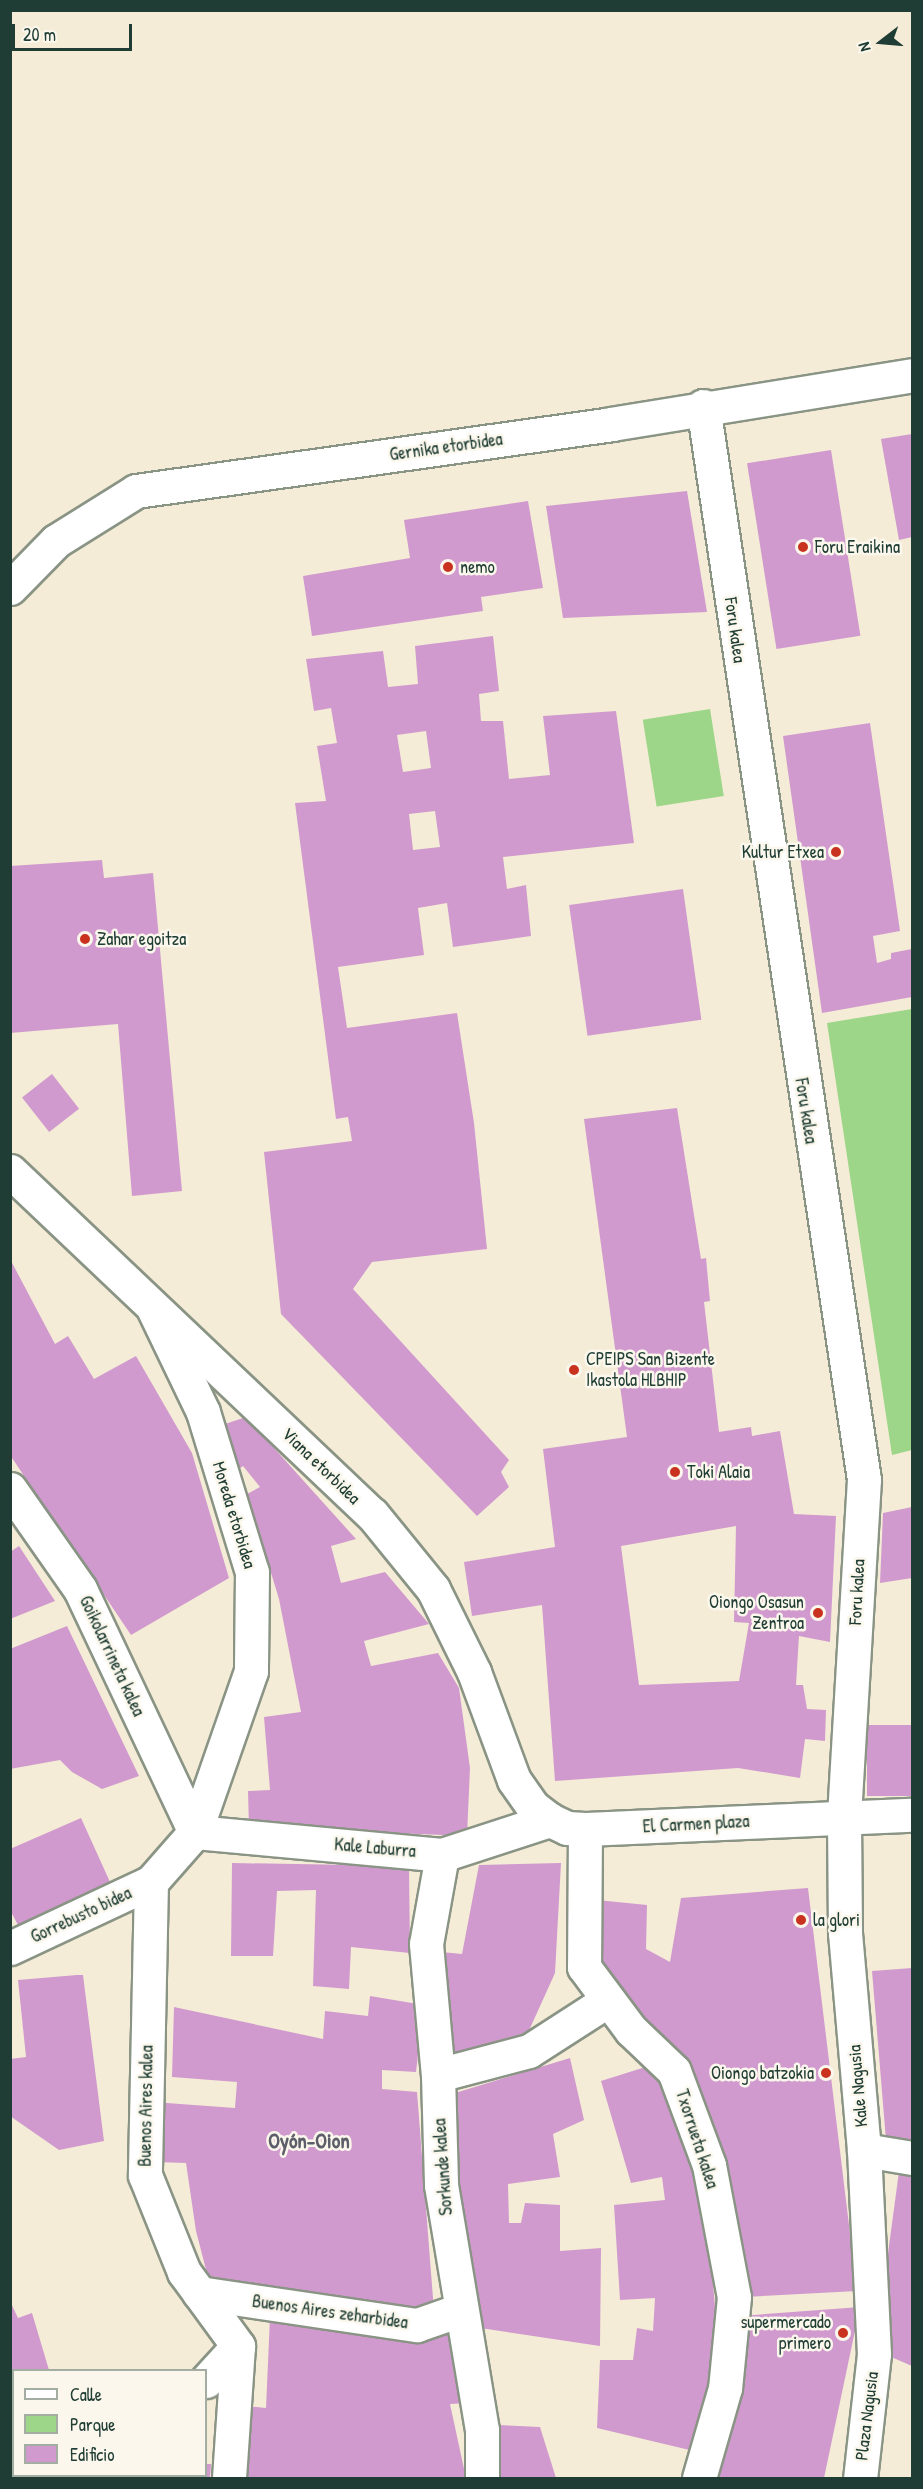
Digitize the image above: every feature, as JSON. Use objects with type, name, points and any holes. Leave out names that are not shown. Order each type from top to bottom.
[{"type":"street","name":"Gernika etorbidea","points":[[10,588],[56,541],[136,491],[611,424],[703,406],[912,375]]},
{"type":"street","name":"Foru kalea","points":[[703,406],[864,1479],[844,1818]]},
{"type":"street","name":"Viana etorbidea","points":[[10,1171],[154,1310],[372,1514],[433,1588],[474,1672],[514,1780],[532,1807],[549,1820]]},
{"type":"street","name":"Moreda etorbidea","points":[[154,1310],[203,1412],[252,1572],[251,1671],[195,1832]]},
{"type":"street","name":"Goikolarrineta kalea","points":[[10,1489],[80,1589],[195,1832]]},
{"type":"street","name":"El Carmen plaza","points":[[549,1820],[567,1828],[585,1829],[912,1815]]},
{"type":"street","name":"Kale Nagusia","points":[[844,1818],[845,1933],[864,2150],[874,2354]]},
{"type":"street","name":"Kale Laburra","points":[[195,1832],[442,1855],[549,1820]]},
{"type":"street","name":"Txorrueta kalea","points":[[585,1829],[584,1967],[631,2030],[674,2071],[709,2165],[734,2297],[725,2388],[699,2478]]},
{"type":"street","points":[[151,1882],[195,1832]]},
{"type":"street","name":"Sorkunde kalea","points":[[442,1855],[426,1944],[438,2075],[441,2185],[460,2310],[482,2430],[482,2478]]},
{"type":"street","name":"Gorrebusto bidea","points":[[10,1948],[151,1882]]},
{"type":"street","name":"Buenos Aires kalea","points":[[151,1882],[145,2175],[184,2272],[238,2346]]},
{"type":"street","points":[[438,2075],[529,2051],[608,2000]]},
{"type":"street","points":[[864,2150],[912,2158]]},
{"type":"street","name":"Buenos Aires zeharbidea","points":[[199,2293],[417,2325],[460,2310]]},
{"type":"street","points":[[207,2380],[238,2346]]},
{"type":"street","points":[[229,2478],[238,2346]]},
{"type":"street","name":"Plaza Nagusia","points":[[860,2478],[874,2354]]},
{"type":"green space","points":[[710,709],[724,796],[657,807],[643,720]]},
{"type":"green space","points":[[912,1009],[912,1450],[892,1455],[827,1023]]},
{"type":"building","points":[[912,434],[912,537],[899,540],[881,439]]},
{"type":"building","name":"Foru Eraikina","points":[[831,450],[860,636],[776,649],[747,463]]},
{"type":"building","points":[[687,491],[707,612],[563,618],[546,506]]},
{"type":"building","name":"nemo","points":[[528,501],[543,588],[481,597],[483,611],[312,636],[303,576],[410,558],[404,520]]},
{"type":"building","points":[[493,636],[499,691],[479,694],[481,721],[503,721],[509,779],[550,775],[543,716],[616,711],[634,843],[503,857],[507,889],[526,885],[531,936],[453,947],[447,903],[418,908],[424,955],[338,967],[347,1028],[457,1013],[474,1123],[487,1249],[372,1262],[353,1289],[509,1460],[501,1472],[509,1487],[477,1516],[281,1314],[264,1152],[352,1141],[348,1117],[336,1119],[295,803],[326,801],[317,746],[337,743],[331,708],[314,711],[306,659],[383,651],[388,687],[418,684],[415,646]],"holes":[[[426,731],[431,768],[403,772],[397,735]],[[435,811],[440,847],[413,850],[409,814]]]},
{"type":"building","points":[[870,723],[900,931],[873,936],[877,963],[891,959],[891,953],[912,949],[912,997],[822,1013],[783,736]]},
{"type":"building","name":"Zahar egoitza","points":[[102,860],[104,878],[153,873],[182,1191],[132,1196],[118,1024],[10,1033],[10,866]]},
{"type":"building","points":[[683,889],[701,1020],[587,1036],[569,905]]},
{"type":"building","points":[[52,1074],[79,1109],[49,1132],[22,1097]]},
{"type":"building","points":[[677,1108],[701,1259],[706,1258],[710,1301],[704,1302],[719,1432],[751,1427],[752,1436],[780,1431],[794,1514],[836,1516],[830,1642],[799,1636],[796,1685],[803,1685],[807,1709],[826,1710],[825,1741],[805,1739],[800,1778],[738,1768],[555,1781],[542,1605],[472,1616],[464,1562],[555,1547],[543,1449],[627,1437],[584,1119]],"holes":[[[736,1526],[734,1622],[749,1623],[739,1681],[639,1685],[621,1546]]]},
{"type":"building","points":[[10,1259],[55,1344],[68,1336],[94,1379],[136,1356],[192,1453],[229,1578],[131,1635],[10,1455]]},
{"type":"building","points":[[246,1417],[356,1539],[331,1546],[341,1583],[385,1572],[429,1624],[364,1641],[371,1666],[438,1653],[459,1688],[470,1768],[467,1836],[249,1827],[248,1791],[270,1790],[264,1717],[301,1712],[279,1599],[247,1494],[260,1487],[243,1466],[239,1469],[219,1426]]},
{"type":"building","points":[[912,1507],[912,1578],[880,1583],[883,1513]]},
{"type":"building","points":[[19,1546],[55,1601],[10,1619],[10,1552]]},
{"type":"building","points":[[67,1626],[139,1776],[102,1789],[72,1772],[60,1760],[10,1769],[10,1649]]},
{"type":"building","points":[[867,1725],[912,1725],[912,1796],[867,1796]]},
{"type":"building","points":[[81,1818],[110,1882],[18,1925],[10,1910],[10,1849]]},
{"type":"building","points":[[232,1863],[409,1866],[410,1953],[351,1947],[349,1989],[313,1986],[316,1890],[277,1891],[273,1956],[231,1956]]},
{"type":"building","points":[[561,1863],[555,1973],[522,2046],[442,2053],[431,1951],[462,1954],[479,1865]]},
{"type":"building","points":[[808,1888],[857,2291],[745,2297],[692,2066],[589,1965],[587,1899],[647,1905],[646,1949],[670,1962],[681,1898]]},
{"type":"building","points":[[912,1968],[912,2144],[886,2140],[872,1971]]},
{"type":"building","points":[[83,1975],[104,2141],[59,2150],[10,2116],[10,2059],[26,2057],[18,1980]]},
{"type":"building","points":[[370,1996],[424,2005],[416,2072],[382,2070],[382,2089],[417,2092],[434,2311],[210,2285],[196,2231],[186,2163],[155,2162],[153,2102],[235,2108],[237,2082],[172,2077],[174,2007],[323,2039],[325,2011],[368,2016]]},
{"type":"building","points":[[570,2058],[584,2120],[553,2134],[560,2177],[508,2184],[509,2223],[521,2223],[525,2203],[560,2205],[560,2251],[601,2248],[600,2346],[474,2327],[442,2097]]},
{"type":"building","points":[[655,2064],[705,2196],[720,2361],[698,2452],[597,2428],[600,2360],[633,2360],[637,2328],[653,2331],[655,2298],[620,2300],[614,2205],[665,2200],[662,2177],[631,2183],[601,2081]]},
{"type":"building","points":[[900,2164],[912,2167],[912,2366],[875,2350]]},
{"type":"building","points":[[10,2301],[18,2318],[32,2313],[49,2369],[12,2369],[12,2406]]},
{"type":"building","points":[[860,2307],[824,2478],[712,2478],[740,2316]]},
{"type":"building","points":[[270,2317],[441,2327],[459,2340],[469,2403],[450,2404],[466,2478],[240,2478],[245,2406],[266,2408]]},
{"type":"building","points":[[498,2425],[540,2427],[556,2478],[494,2478]]},
{"type":"building","points":[[207,2464],[211,2464],[210,2478],[145,2478],[207,2477]]},
{"type":"place","name":"Foru Eraikina","points":[[803,547]]},
{"type":"place","name":"nemo","points":[[448,567]]},
{"type":"place","name":"Kultur Etxea","points":[[836,852]]},
{"type":"place","name":"Zahar egoitza","points":[[85,939]]},
{"type":"place","name":"CPEIPS San Bizente Ikastola HLBHIP","points":[[574,1370]]},
{"type":"place","name":"Toki Alaia","points":[[675,1472]]},
{"type":"place","name":"Oiongo Osasun Zentroa","points":[[818,1613]]},
{"type":"place","name":"la glori","points":[[801,1920]]},
{"type":"place","name":"Oiongo batzokia","points":[[826,2073]]},
{"type":"place","name":"supermercado primero","points":[[843,2333]]},
{"type":"district","name":"Oyón-Oion","points":[[309,2141]]}]
